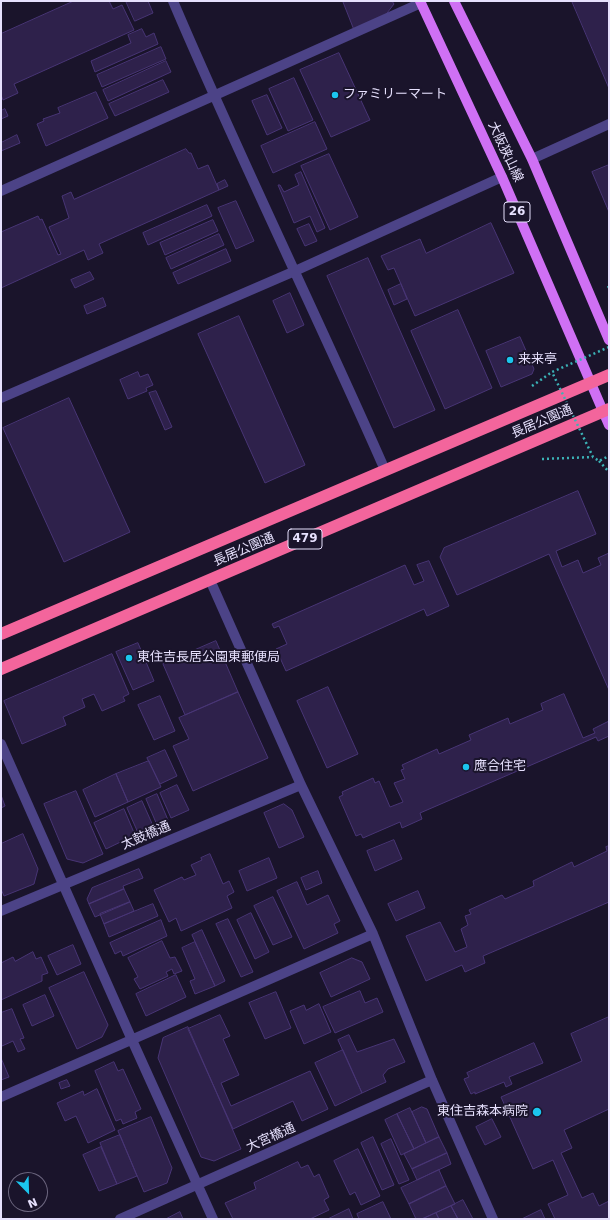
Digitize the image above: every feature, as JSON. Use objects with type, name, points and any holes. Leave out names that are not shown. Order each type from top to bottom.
[{"type":"highway","name":"長居公園通","points":[[1,634],[609,375]]},
{"type":"highway","name":"長居公園通","points":[[1,669],[606,410]]},
{"type":"main road","name":"大阪狭山線","points":[[454,1],[532,159],[609,340]]},
{"type":"main road","name":"大阪狭山線","points":[[421,2],[502,177],[590,383],[606,410],[609,426]]},
{"type":"street","points":[[173,1],[213,96],[295,270],[385,470]]},
{"type":"street","points":[[1,191],[421,2]]},
{"type":"street","points":[[532,159],[609,124]]},
{"type":"street","points":[[1,398],[295,270],[502,177]]},
{"type":"street","points":[[210,580],[301,784],[373,934],[432,1080],[493,1219]]},
{"type":"street","points":[[1,744],[213,1219]]},
{"type":"street","name":"太鼓橋通","points":[[1,911],[301,784]]},
{"type":"street","points":[[1,1097],[373,934]]},
{"type":"street","name":"大宮橋通","points":[[120,1219],[432,1080]]},
{"type":"path","points":[[526,389],[552,372],[609,347]]},
{"type":"path","points":[[552,372],[593,457],[609,472]]},
{"type":"path","points":[[599,461],[609,456]]},
{"type":"path","points":[[539,460],[593,457]]},
{"type":"building","points":[[74,1],[109,1],[113,9],[122,5],[134,30],[14,84],[18,93],[3,100],[1,95],[1,34]]},
{"type":"building","points":[[126,1],[148,1],[153,13],[135,21]]},
{"type":"building","points":[[392,1],[394,4],[384,17],[354,30],[343,2]]},
{"type":"building","points":[[572,1],[609,1],[609,88]]},
{"type":"building","points":[[142,29],[146,37],[154,33],[158,44],[95,72],[91,61],[131,43],[128,35]]},
{"type":"building","points":[[161,47],[166,59],[102,87],[97,75]]},
{"type":"building","name":"ファミリーマート","points":[[339,53],[370,120],[331,137],[300,70]]},
{"type":"building","points":[[166,61],[171,72],[108,101],[103,90]]},
{"type":"building","points":[[294,78],[313,120],[288,131],[269,89]]},
{"type":"building","points":[[163,80],[169,92],[115,116],[109,104]]},
{"type":"building","points":[[96,92],[108,118],[46,146],[37,124],[44,121],[43,119],[60,113],[58,108]]},
{"type":"building","points":[[267,95],[282,128],[267,135],[252,101]]},
{"type":"building","points":[[5,109],[8,116],[1,119],[1,111]]},
{"type":"building","points":[[315,122],[327,149],[273,173],[261,146]]},
{"type":"building","points":[[17,135],[20,143],[1,151],[1,143]]},
{"type":"building","points":[[186,149],[189,153],[191,153],[198,169],[208,165],[219,190],[99,244],[103,253],[88,260],[84,250],[1,288],[1,232],[38,216],[40,220],[42,219],[58,255],[61,254],[49,227],[69,218],[62,196],[71,192],[74,199]]},
{"type":"building","points":[[329,154],[358,217],[330,230],[301,166]]},
{"type":"building","points":[[609,165],[609,212],[592,172]]},
{"type":"building","points":[[301,172],[325,228],[317,232],[310,216],[294,223],[278,185],[280,185],[284,192],[299,185],[295,175]]},
{"type":"building","points":[[225,180],[228,186],[219,190],[217,184]]},
{"type":"building","points":[[236,201],[254,241],[236,249],[218,208]]},
{"type":"building","points":[[207,205],[212,216],[148,245],[143,233]]},
{"type":"building","points":[[213,220],[218,231],[165,255],[160,243]]},
{"type":"building","points":[[491,223],[514,273],[415,316],[394,268],[388,270],[381,256],[420,239],[426,253]]},
{"type":"building","points":[[309,224],[317,241],[305,246],[297,229]]},
{"type":"building","points":[[219,234],[224,245],[171,269],[166,258]]},
{"type":"building","points":[[226,249],[231,261],[178,284],[173,273]]},
{"type":"building","points":[[368,258],[435,410],[394,428],[327,276]]},
{"type":"building","points":[[90,272],[94,279],[75,288],[71,280]]},
{"type":"building","points":[[401,284],[407,299],[394,305],[388,290]]},
{"type":"building","points":[[290,293],[304,325],[287,333],[273,301]]},
{"type":"building","points":[[103,298],[106,306],[87,314],[84,306]]},
{"type":"building","points":[[458,310],[492,388],[445,409],[411,331]]},
{"type":"building","points":[[239,316],[305,465],[265,483],[198,334]]},
{"type":"building","name":"来来亭","points":[[520,337],[534,369],[532,374],[501,387],[486,351]]},
{"type":"building","points":[[138,372],[140,377],[148,374],[153,385],[146,388],[147,391],[128,399],[120,380]]},
{"type":"building","points":[[156,391],[172,427],[165,430],[149,393]]},
{"type":"building","points":[[69,398],[130,532],[64,562],[3,428]]},
{"type":"building","points":[[578,491],[596,534],[556,551],[562,567],[578,560],[583,573],[601,565],[598,558],[609,553],[609,690],[549,554],[457,595],[440,557],[444,548]]},
{"type":"building","points":[[429,561],[449,606],[427,616],[424,609],[286,671],[276,649],[287,644],[279,626],[274,628],[272,624],[405,565],[414,585],[424,581],[417,565]]},
{"type":"building","points":[[216,641],[238,692],[185,715],[163,664]]},
{"type":"building","points":[[138,643],[154,681],[133,690],[116,652]]},
{"type":"building","points":[[112,654],[129,694],[123,697],[125,701],[102,711],[94,694],[82,699],[85,707],[63,717],[66,725],[22,744],[4,701]]},
{"type":"building","points":[[328,687],[358,754],[327,768],[297,701]]},
{"type":"building","points":[[238,692],[268,758],[193,791],[173,746],[189,739],[179,718]]},
{"type":"building","name":"應合住宅","points":[[564,694],[583,738],[595,733],[593,729],[609,721],[609,736],[598,741],[596,737],[420,813],[422,819],[402,828],[400,822],[363,838],[361,834],[356,836],[339,797],[343,795],[342,792],[373,778],[375,783],[379,781],[390,807],[403,802],[394,783],[405,779],[401,770],[404,769],[402,765],[437,749],[439,754],[471,740],[469,735],[508,718],[510,724],[543,710],[541,704]]},
{"type":"building","points":[[160,696],[175,731],[154,740],[138,705]]},
{"type":"building","points":[[165,750],[177,776],[160,784],[147,758]]},
{"type":"building","points":[[149,761],[161,787],[128,802],[116,774]]},
{"type":"building","points":[[116,774],[128,802],[95,817],[83,790]]},
{"type":"building","points":[[177,785],[189,810],[171,818],[160,793]]},
{"type":"building","points":[[76,791],[103,854],[83,863],[67,859],[44,804]]},
{"type":"building","points":[[157,794],[168,820],[157,825],[146,799]]},
{"type":"building","points":[[1,795],[5,806],[1,808]]},
{"type":"building","points":[[142,801],[154,828],[139,835],[127,808]]},
{"type":"building","points":[[284,804],[292,810],[304,837],[279,848],[264,813]]},
{"type":"building","points":[[124,809],[135,835],[106,849],[94,823]]},
{"type":"building","points":[[23,834],[38,869],[34,884],[4,896],[1,889],[1,844]]},
{"type":"building","points":[[394,840],[402,859],[375,871],[367,851]]},
{"type":"building","points":[[609,846],[609,902],[483,956],[485,963],[465,972],[462,965],[426,981],[406,936],[440,922],[455,952],[467,947],[461,929],[468,925],[465,916],[471,914],[469,910],[502,895],[505,899],[534,886],[533,881],[572,862],[574,867],[607,851],[606,847]]},
{"type":"building","points":[[210,854],[223,884],[229,881],[234,892],[227,896],[232,908],[181,931],[176,918],[169,922],[154,890],[182,877],[184,880],[196,875],[191,865]]},
{"type":"building","points":[[269,858],[277,878],[247,891],[239,871]]},
{"type":"building","points":[[139,869],[143,878],[123,886],[124,889],[89,904],[87,899],[92,888]]},
{"type":"building","points":[[318,871],[322,883],[306,890],[301,878]]},
{"type":"building","points":[[297,882],[307,905],[328,895],[340,921],[334,924],[338,933],[304,949],[277,891]]},
{"type":"building","points":[[124,889],[130,902],[95,917],[89,904]]},
{"type":"building","points":[[418,891],[425,908],[396,921],[388,904]]},
{"type":"building","points":[[273,897],[292,937],[273,945],[254,906]]},
{"type":"building","points":[[130,902],[134,911],[104,924],[100,914]]},
{"type":"building","points":[[153,904],[158,916],[109,937],[104,924]]},
{"type":"building","points":[[251,913],[269,952],[255,959],[237,920]]},
{"type":"building","points":[[228,919],[253,972],[241,977],[216,924]]},
{"type":"building","points":[[161,920],[167,936],[123,956],[121,951],[115,954],[110,943]]},
{"type":"building","points":[[202,930],[225,981],[215,986],[192,935]]},
{"type":"building","points":[[162,941],[170,958],[175,957],[182,971],[174,974],[172,969],[166,972],[168,976],[140,989],[134,979],[138,977],[128,958]]},
{"type":"building","points":[[195,942],[215,986],[195,994],[190,981],[195,979],[182,948]]},
{"type":"building","points":[[73,945],[81,964],[57,975],[48,956]]},
{"type":"building","points":[[33,952],[36,959],[41,957],[48,973],[42,975],[42,981],[1,1000],[1,963],[13,957],[15,961]]},
{"type":"building","points":[[352,958],[362,962],[370,979],[331,997],[320,973]]},
{"type":"building","points":[[84,972],[108,1025],[102,1037],[77,1049],[49,988]]},
{"type":"building","points":[[176,975],[186,997],[146,1016],[136,994]]},
{"type":"building","points":[[360,991],[365,1003],[377,998],[383,1012],[335,1033],[323,1007]]},
{"type":"building","points":[[276,992],[291,1028],[265,1039],[249,1003]]},
{"type":"building","points":[[45,995],[54,1016],[32,1026],[23,1005]]},
{"type":"building","points":[[319,1004],[331,1032],[304,1044],[290,1011],[304,1005],[306,1010]]},
{"type":"building","points":[[12,1009],[24,1038],[20,1039],[25,1049],[18,1052],[13,1041],[2,1046],[1,1044],[1,1013]]},
{"type":"building","points":[[220,1015],[230,1036],[223,1039],[239,1075],[221,1083],[231,1106],[310,1071],[328,1109],[302,1121],[293,1101],[233,1129],[188,1029]]},
{"type":"building","points":[[609,1017],[609,1109],[564,1130],[572,1148],[561,1153],[582,1198],[593,1193],[599,1206],[609,1201],[609,1219],[555,1219],[548,1204],[568,1195],[553,1160],[533,1169],[501,1097],[582,1061],[571,1034]]},
{"type":"building","points":[[188,1027],[241,1149],[214,1161],[201,1157],[158,1058],[163,1038]]},
{"type":"building","points":[[349,1035],[357,1052],[394,1039],[405,1062],[388,1069],[383,1075],[386,1082],[362,1093],[338,1040]]},
{"type":"building","points":[[534,1043],[543,1063],[509,1077],[512,1084],[506,1087],[504,1082],[475,1094],[475,1092],[471,1094],[464,1079],[469,1077],[467,1073]]},
{"type":"building","points":[[343,1050],[362,1093],[335,1106],[315,1063]]},
{"type":"building","points":[[1,1058],[9,1077],[1,1080]]},
{"type":"building","points":[[114,1062],[118,1071],[123,1069],[141,1109],[135,1112],[137,1118],[123,1124],[121,1119],[116,1121],[95,1071]]},
{"type":"building","points":[[67,1080],[70,1086],[61,1089],[59,1083]]},
{"type":"building","points":[[97,1089],[115,1130],[88,1143],[76,1116],[65,1121],[57,1103],[83,1091],[84,1095]]},
{"type":"building","points":[[422,1107],[427,1109],[439,1137],[426,1143],[412,1112]]},
{"type":"building","points":[[410,1108],[426,1143],[414,1149],[397,1114]]},
{"type":"building","points":[[397,1114],[414,1149],[401,1155],[385,1120]]},
{"type":"building","points":[[151,1117],[172,1168],[167,1183],[144,1192],[118,1131]]},
{"type":"building","points":[[492,1119],[501,1137],[485,1145],[476,1127]]},
{"type":"building","points":[[120,1135],[137,1176],[117,1184],[100,1143]]},
{"type":"building","points":[[373,1137],[394,1185],[382,1190],[361,1143]]},
{"type":"building","points":[[439,1137],[447,1153],[412,1169],[404,1154]]},
{"type":"building","points":[[391,1139],[409,1180],[399,1184],[381,1144]]},
{"type":"building","points":[[101,1147],[117,1184],[99,1191],[83,1155]]},
{"type":"building","points":[[358,1149],[380,1196],[361,1205],[355,1192],[350,1195],[334,1161]]},
{"type":"building","points":[[447,1153],[451,1164],[417,1180],[412,1169]]},
{"type":"building","points":[[298,1162],[301,1168],[308,1165],[314,1177],[319,1174],[329,1197],[324,1200],[329,1210],[310,1219],[233,1219],[225,1203],[256,1189],[254,1183]]},
{"type":"building","points":[[439,1170],[446,1186],[409,1204],[401,1188]]},
{"type":"building","points":[[446,1186],[455,1204],[422,1219],[416,1219],[409,1204]]},
{"type":"building","points":[[463,1200],[473,1219],[458,1219],[451,1206]]},
{"type":"building","points":[[383,1202],[391,1219],[359,1219],[357,1214]]},
{"type":"building","points":[[451,1206],[458,1219],[439,1219],[436,1213]]},
{"type":"building","points":[[349,1209],[353,1219],[328,1219]]},
{"type":"building","points":[[541,1210],[545,1219],[522,1219]]},
{"type":"building","points":[[180,1212],[183,1219],[166,1219]]},
{"type":"building","points":[[436,1213],[439,1219],[422,1219]]},
{"type":"place","name":"ファミリーマート","points":[[335,95]]},
{"type":"place","name":"来来亭","points":[[510,360]]},
{"type":"place","name":"東住吉長居公園東郵便局","points":[[129,658]]},
{"type":"place","name":"應合住宅","points":[[466,767]]},
{"type":"place","name":"東住吉森本病院","points":[[537,1112]]}]
